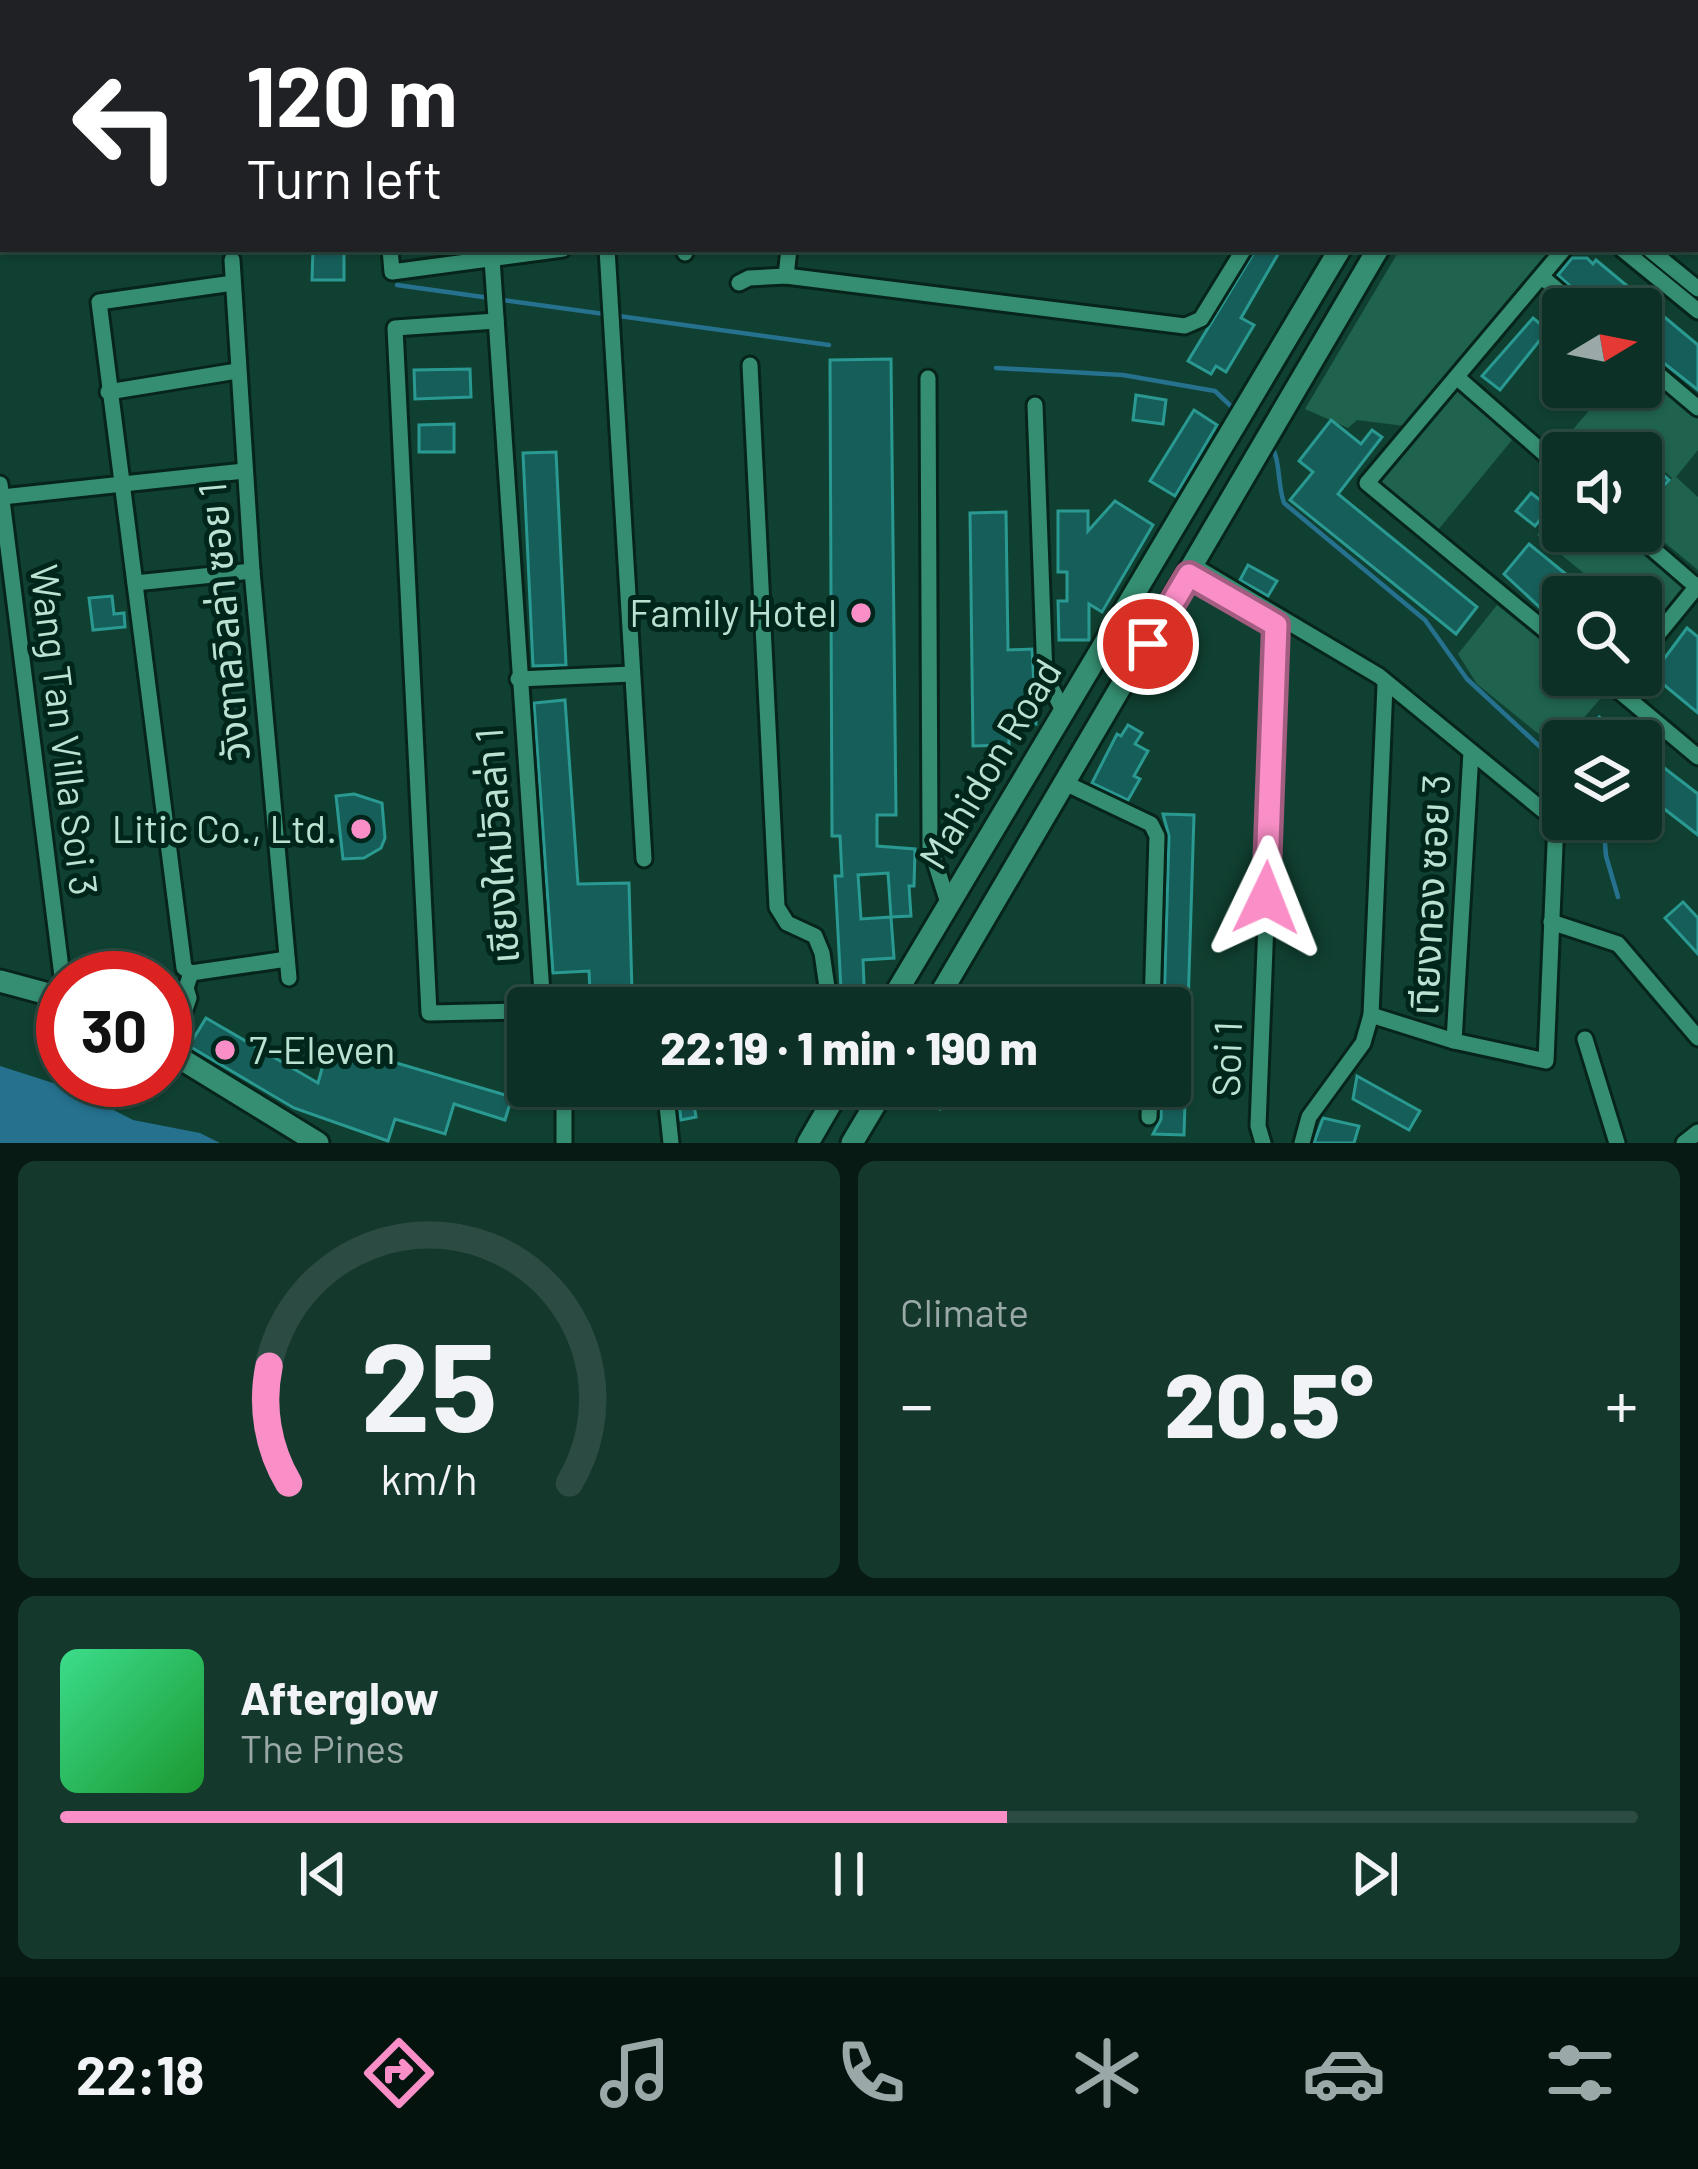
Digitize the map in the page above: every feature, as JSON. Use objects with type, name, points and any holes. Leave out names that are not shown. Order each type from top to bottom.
[{"type":"main road","name":"Mahidon Road","points":[[899,987],[1338,252]]},
{"type":"main road","name":"Mahidon Road","points":[[944,987],[1376,252]]},
{"type":"main road","points":[[0,981],[36,991]]},
{"type":"main road","points":[[192,1066],[318,1143]]},
{"type":"main road","points":[[808,1143],[829,1107]]},
{"type":"main road","points":[[852,1143],[873,1107]]},
{"type":"street","points":[[390,252],[392,272],[542,252]]},
{"type":"street","points":[[607,252],[644,859]]},
{"type":"street","points":[[785,276],[789,252]]},
{"type":"street","points":[[739,283],[785,276],[1185,326],[1201,319],[1242,252]]},
{"type":"street","points":[[1542,627],[1367,483],[1562,252]]},
{"type":"street","points":[[1626,252],[1698,311]]},
{"type":"street","points":[[1653,252],[1698,289]]},
{"type":"street","name":"เชียงใหม่วิลล่า 1","points":[[492,259],[540,987]]},
{"type":"street","name":"วังตาลวิลล่า ซอย 1","points":[[232,260],[252,572],[289,978]]},
{"type":"street","points":[[1543,278],[1555,288]]},
{"type":"street","points":[[184,951],[98,302],[233,284]]},
{"type":"street","points":[[495,306],[395,328],[428,1013],[507,1011]]},
{"type":"street","points":[[750,364],[777,907],[787,923],[815,936],[827,987]]},
{"type":"street","points":[[108,392],[237,371]]},
{"type":"street","points":[[928,378],[930,846],[948,903]]},
{"type":"street","points":[[1662,378],[1698,408]]},
{"type":"street","points":[[1459,379],[1542,452]]},
{"type":"street","points":[[1035,404],[1045,676],[1064,712]]},
{"type":"street","points":[[2,497],[244,470]]},
{"type":"street","name":"Wang Tan Villa Soi 3","points":[[0,484],[59,951]]},
{"type":"street","points":[[1657,552],[1698,587],[1662,630]]},
{"type":"street","points":[[1192,571],[1385,685],[1556,821],[1546,1061],[1454,1041],[1371,1015]]},
{"type":"street","points":[[135,583],[252,572]]},
{"type":"street","name":"Soi 1","points":[[1262,1143],[1258,1126],[1277,621]]},
{"type":"street","points":[[518,679],[632,674]]},
{"type":"street","points":[[1302,1143],[1309,1117],[1363,1043],[1371,1015],[1385,685]]},
{"type":"street","points":[[1635,696],[1698,757]]},
{"type":"street","name":"เาียงทอง ซอย 3","points":[[1454,1041],[1471,752]]},
{"type":"street","points":[[1065,783],[1151,824],[1157,836],[1153,987]]},
{"type":"street","points":[[1551,922],[1618,944],[1698,1038]]},
{"type":"street","points":[[192,975],[287,959]]},
{"type":"street","points":[[1586,1039],[1617,1143]]},
{"type":"street","points":[[564,1107],[565,1143]]},
{"type":"street","points":[[667,1107],[670,1143]]},
{"type":"street","points":[[1149,1107],[1149,1117]]},
{"type":"street","points":[[1684,1143],[1698,1132]]},
{"type":"green space","points":[[1398,252],[1552,252],[1455,373],[1404,426],[1357,420],[1348,428],[1305,409]]},
{"type":"green space","points":[[1458,387],[1512,440],[1438,530],[1375,481]]},
{"type":"green space","points":[[1662,389],[1698,417],[1698,450],[1676,477],[1698,497],[1698,570],[1662,540],[1662,493],[1672,478],[1662,469],[1662,432],[1571,432],[1591,408],[1662,408]]},
{"type":"green space","points":[[1558,552],[1646,552],[1689,588],[1662,621],[1662,576],[1587,576]]},
{"type":"green space","points":[[1497,605],[1542,641],[1542,696],[1603,696],[1582,720],[1542,720],[1542,737],[1477,684],[1458,654]]},
{"type":"water","points":[[0,1066],[36,1078],[36,1107],[108,1107],[133,1120],[200,1133],[220,1143],[0,1143]]},
{"type":"building","points":[[313,252],[344,252],[344,280],[312,280]]},
{"type":"building","points":[[1254,252],[1279,252],[1241,318],[1254,325],[1226,372],[1216,366],[1211,374],[1188,361]]},
{"type":"building","points":[[1572,258],[1587,258],[1630,288],[1573,288],[1558,275]]},
{"type":"building","points":[[1662,315],[1698,345],[1698,390],[1662,362]]},
{"type":"building","points":[[1533,318],[1542,325],[1542,338],[1500,390],[1482,376]]},
{"type":"building","points":[[891,359],[896,815],[877,815],[877,846],[915,849],[914,886],[909,886],[911,916],[891,917],[894,958],[863,960],[864,987],[841,987],[835,876],[842,876],[840,836],[832,836],[830,360]],"holes":[[[888,873],[891,917],[861,919],[858,875]]]},
{"type":"building","points":[[470,369],[471,397],[415,399],[414,370]]},
{"type":"building","points":[[1136,395],[1166,400],[1163,424],[1133,420]]},
{"type":"building","points":[[1194,410],[1217,425],[1175,496],[1150,481]]},
{"type":"building","points":[[1331,420],[1361,444],[1372,430],[1382,437],[1338,494],[1477,607],[1456,634],[1290,500],[1313,472],[1299,461]]},
{"type":"building","points":[[454,424],[454,452],[419,452],[419,425]]},
{"type":"building","points":[[556,452],[566,665],[533,666],[523,453]]},
{"type":"building","points":[[1531,493],[1542,502],[1542,518],[1535,526],[1516,511]]},
{"type":"building","points":[[1115,501],[1153,525],[1102,612],[1089,604],[1089,640],[1059,640],[1058,601],[1067,601],[1067,572],[1058,572],[1058,511],[1088,511],[1088,531]]},
{"type":"building","points":[[1006,512],[1008,650],[1032,649],[1036,724],[1009,724],[1009,745],[973,746],[970,513]]},
{"type":"building","points":[[1529,544],[1568,576],[1542,576],[1542,609],[1504,574]]},
{"type":"building","points":[[1248,565],[1277,581],[1268,596],[1240,580]]},
{"type":"building","points":[[112,596],[114,614],[124,613],[125,627],[93,630],[89,598]]},
{"type":"building","points":[[1687,628],[1698,637],[1698,713],[1662,683],[1662,662]]},
{"type":"building","points":[[565,700],[578,884],[629,883],[632,987],[590,987],[589,971],[553,973],[534,703]]},
{"type":"building","points":[[1128,725],[1142,733],[1135,744],[1148,751],[1128,800],[1092,783],[1117,734],[1121,736]]},
{"type":"building","points":[[1662,766],[1698,794],[1698,835],[1662,807]]},
{"type":"building","name":"Litic Co., Ltd.","points":[[354,794],[382,803],[385,838],[381,848],[364,858],[343,859],[336,796]]},
{"type":"building","points":[[1163,814],[1194,815],[1189,987],[1165,987],[1169,836]]},
{"type":"building","points":[[1683,902],[1698,918],[1698,954],[1665,918]]},
{"type":"building","points":[[206,1018],[318,1083],[329,1043],[507,1096],[509,1107],[505,1120],[454,1104],[445,1134],[395,1119],[388,1141],[294,1108],[192,1048]]},
{"type":"building","points":[[1357,1076],[1420,1111],[1409,1130],[1353,1099]]},
{"type":"building","points":[[679,1107],[694,1107],[696,1117],[681,1120]]},
{"type":"building","points":[[1161,1107],[1185,1107],[1184,1135],[1153,1134]]},
{"type":"building","points":[[1323,1118],[1359,1126],[1354,1143],[1314,1143]]},
{"type":"waterway","points":[[397,285],[490,298]]},
{"type":"waterway","points":[[502,300],[829,345]]},
{"type":"waterway","points":[[996,368],[1123,375],[1215,391],[1235,410]]},
{"type":"waterway","points":[[1270,443],[1284,503],[1425,620],[1467,679],[1542,749]]},
{"type":"waterway","points":[[1605,840],[1618,897]]},
{"type":"place","name":"Family Hotel","points":[[861,613]]},
{"type":"place","name":"Litic Co., Ltd.","points":[[361,829]]},
{"type":"place","name":"7-Eleven","points":[[225,1050]]},
{"type":"route","points":[[1148,644],[1189,575],[1276,625],[1266,898]]}]
